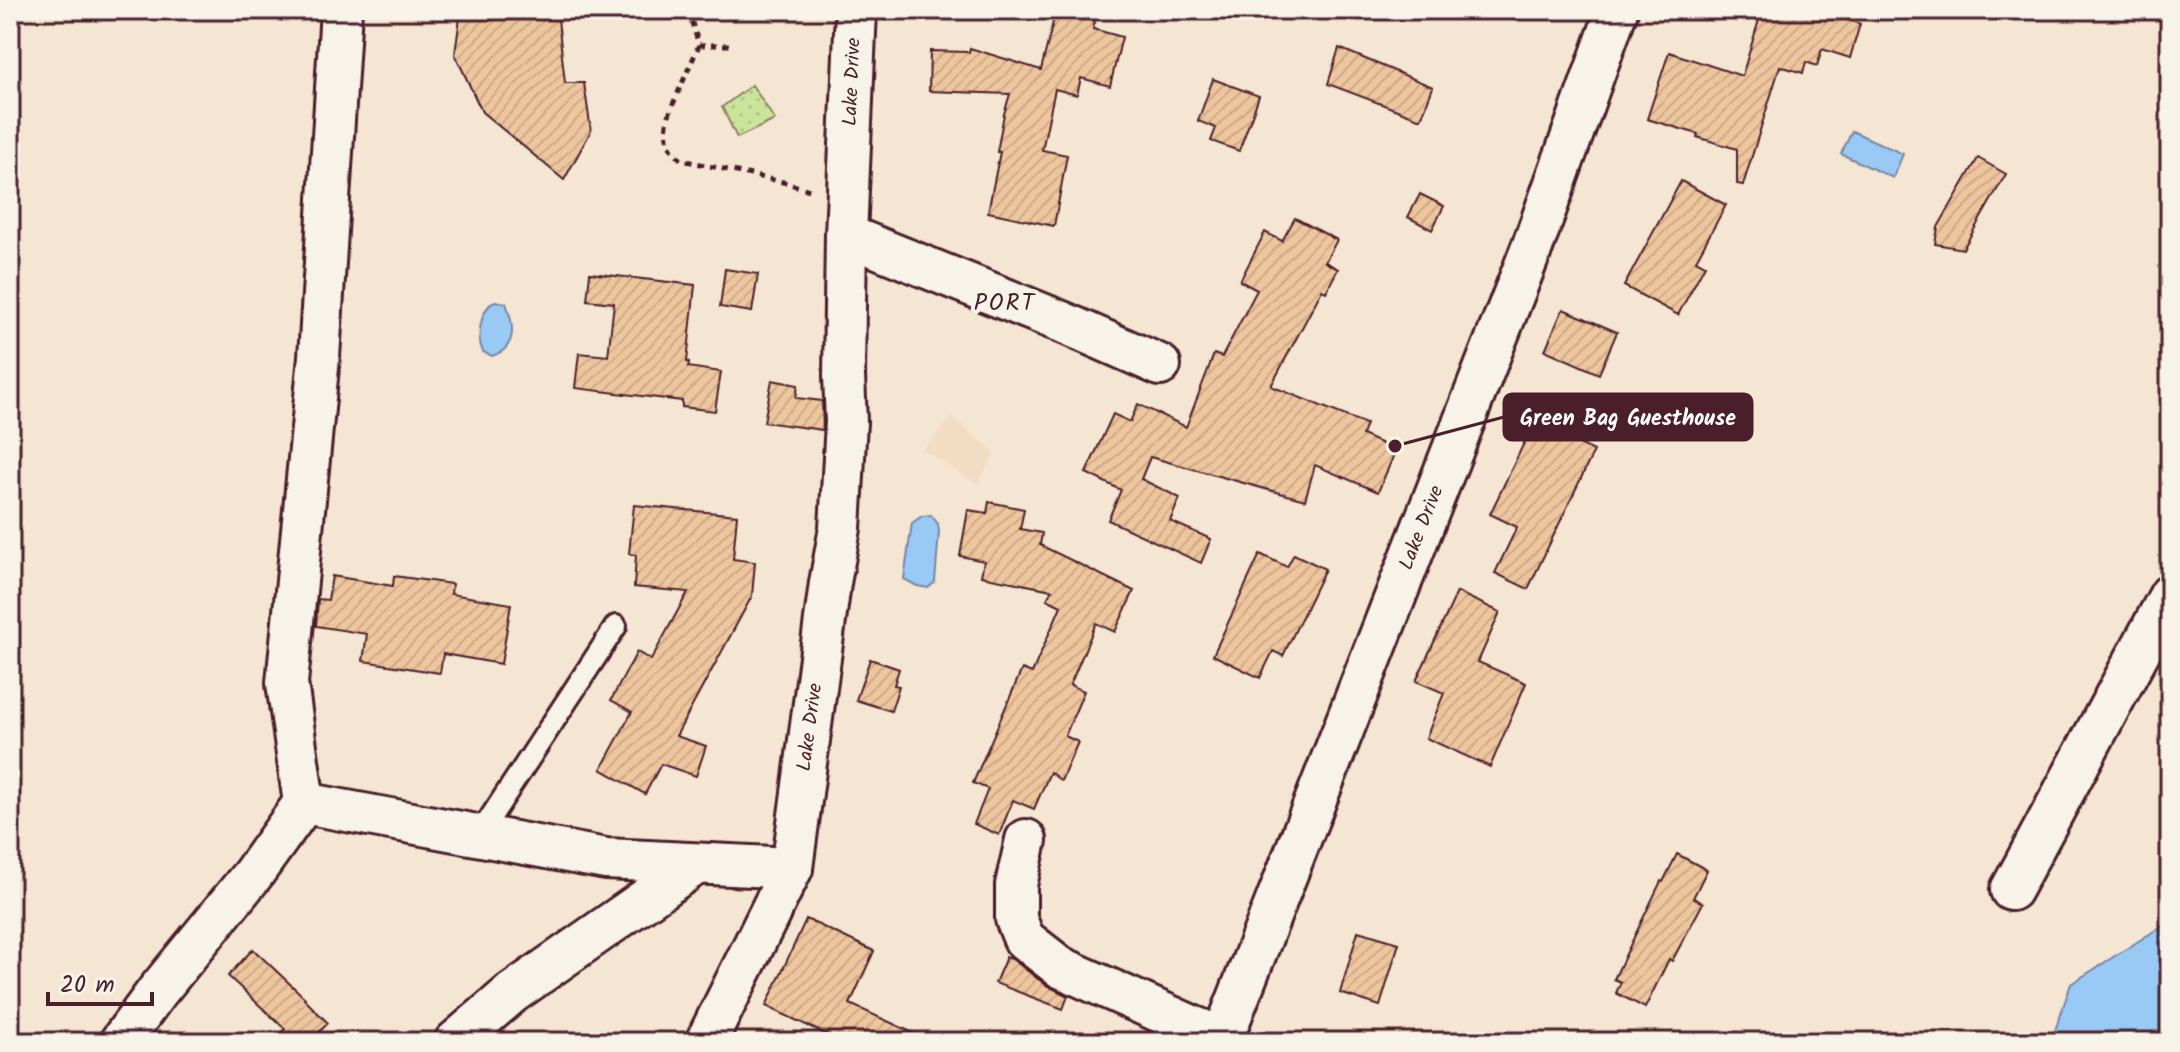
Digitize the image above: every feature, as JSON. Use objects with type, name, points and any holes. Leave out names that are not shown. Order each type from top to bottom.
[{"type":"street","points":[[120,1042],[253,874],[304,803],[287,683],[319,357],[341,10]]},
{"type":"street","name":"Lake Drive","points":[[706,1042],[792,868],[840,528],[846,422],[847,216],[856,10]]},
{"type":"street","name":"Lake Drive","points":[[1222,1040],[1533,245],[1617,10]]},
{"type":"street","points":[[847,216],[1062,322],[1160,365]]},
{"type":"street","points":[[2011,890],[2170,595]]},
{"type":"street","points":[[304,803],[606,859],[792,868]]},
{"type":"street","points":[[1026,840],[1016,885],[1016,919],[1024,939],[1060,967],[1222,1040]]},
{"type":"street","points":[[455,1042],[512,993],[696,864]]},
{"type":"lane","points":[[479,835],[616,626]]},
{"type":"path","points":[[688,10],[699,45],[667,118],[666,132],[674,154],[682,160],[847,216]]},
{"type":"path","points":[[699,45],[735,45]]},
{"type":"shaded area","points":[[952,417],[995,452],[978,484],[923,450]]},
{"type":"green space","points":[[752,85],[775,120],[737,138],[722,107]]},
{"type":"water","points":[[1852,131],[1903,154],[1893,178],[1841,154]]},
{"type":"water","points":[[495,301],[506,303],[512,334],[506,347],[492,356],[483,352],[480,331],[486,310]]},
{"type":"water","points":[[931,515],[938,524],[939,532],[935,582],[928,588],[904,579],[912,523],[922,516]]},
{"type":"water","points":[[2170,921],[2170,1042],[2051,1042],[2071,984]]},
{"type":"building","points":[[461,10],[557,10],[565,83],[584,83],[591,131],[564,180],[482,112],[455,54]]},
{"type":"building","points":[[1056,10],[1097,10],[1093,29],[1122,37],[1110,86],[1081,78],[1077,95],[1055,89],[1042,150],[1067,155],[1054,226],[988,212],[1010,94],[929,91],[930,51],[969,52],[970,48],[1041,70]]},
{"type":"building","points":[[1762,10],[1841,10],[1839,17],[1860,24],[1850,58],[1822,49],[1817,66],[1806,62],[1803,73],[1780,66],[1743,185],[1737,184],[1737,149],[1647,119],[1669,52],[1742,76]]},
{"type":"building","points":[[1339,48],[1433,87],[1421,119],[1328,84]]},
{"type":"building","points":[[1213,79],[1259,96],[1239,151],[1211,141],[1216,128],[1198,121]]},
{"type":"building","points":[[1978,158],[2006,174],[1963,249],[1935,244],[1938,227]]},
{"type":"building","points":[[1681,181],[1726,205],[1696,260],[1705,265],[1678,315],[1624,286]]},
{"type":"building","points":[[1420,194],[1444,206],[1432,230],[1408,217]]},
{"type":"building","points":[[1295,218],[1337,240],[1325,262],[1338,269],[1326,292],[1322,290],[1271,386],[1366,424],[1362,435],[1396,450],[1378,492],[1315,465],[1305,500],[1150,457],[1141,479],[1180,498],[1170,521],[1211,539],[1201,563],[1108,520],[1121,490],[1086,473],[1113,414],[1130,422],[1138,404],[1186,427],[1214,354],[1222,357],[1257,290],[1240,281],[1265,232],[1282,241]]},
{"type":"building","points":[[725,269],[758,274],[752,312],[720,307]]},
{"type":"building","points":[[590,273],[695,285],[687,362],[688,367],[721,372],[715,411],[682,407],[682,401],[575,388],[579,353],[608,356],[614,303],[587,300]]},
{"type":"building","points":[[1563,309],[1617,332],[1599,374],[1545,350]]},
{"type":"building","points":[[772,380],[798,385],[796,398],[822,401],[823,430],[764,422]]},
{"type":"building","points":[[1534,422],[1594,451],[1528,589],[1495,573],[1517,527],[1490,514]]},
{"type":"building","points":[[989,502],[1024,509],[1020,529],[1042,533],[1040,545],[1134,591],[1115,632],[1096,623],[1070,685],[1084,691],[1065,736],[1078,742],[1061,781],[1050,772],[1034,809],[1013,800],[999,835],[974,824],[988,789],[973,783],[1022,669],[1032,673],[1061,606],[1047,599],[1052,590],[981,576],[984,561],[960,556],[968,510],[987,513]]},
{"type":"building","points":[[634,505],[737,515],[733,559],[755,562],[752,596],[676,736],[706,746],[696,776],[661,764],[645,794],[601,769],[632,712],[611,700],[637,652],[651,660],[688,592],[634,587],[636,555],[629,554]]},
{"type":"building","points":[[1260,554],[1287,567],[1294,554],[1325,569],[1283,656],[1273,651],[1260,678],[1213,655]]},
{"type":"building","points":[[332,576],[393,586],[394,576],[452,584],[451,594],[511,604],[501,664],[443,654],[440,673],[363,661],[367,634],[316,626],[318,599],[328,600]]},
{"type":"building","points":[[1457,592],[1500,612],[1478,662],[1526,683],[1490,767],[1426,738],[1444,693],[1416,681]]},
{"type":"building","points":[[870,659],[899,669],[894,685],[899,686],[891,711],[856,700]]},
{"type":"building","points":[[1677,854],[1707,870],[1693,898],[1703,903],[1672,961],[1669,959],[1645,1008],[1616,993],[1621,982],[1614,979]]},
{"type":"building","points":[[806,919],[874,951],[850,1004],[933,1042],[842,1042],[766,1006]]},
{"type":"building","points":[[1358,931],[1399,943],[1380,1006],[1340,993]]},
{"type":"building","points":[[253,949],[328,1023],[310,1042],[273,1042],[285,1029],[228,976]]},
{"type":"building","points":[[1006,957],[1046,985],[1068,996],[1063,1009],[995,983]]},
{"type":"place","name":"Green Bag Guesthouse","points":[[1395,446]]},
{"type":"district","name":"PORT","points":[[1005,303]]}]
